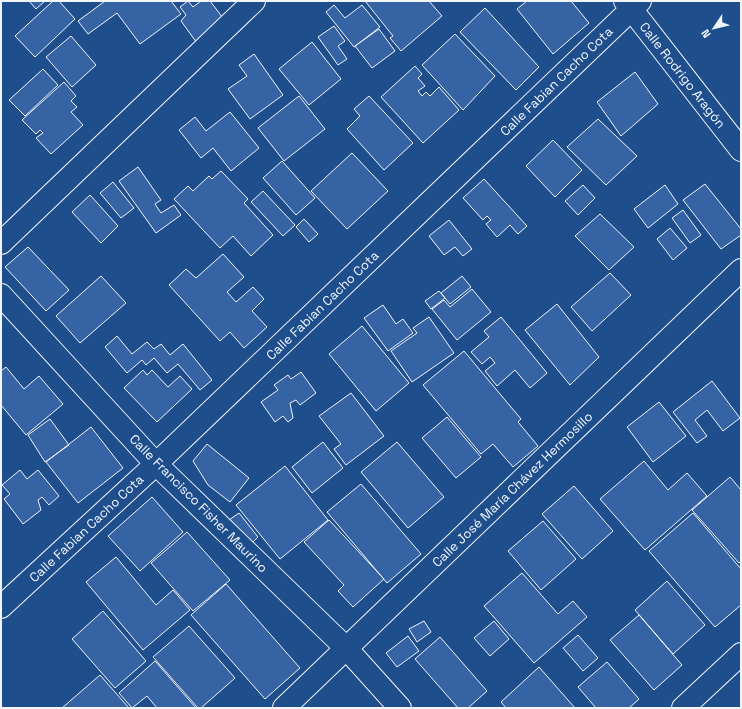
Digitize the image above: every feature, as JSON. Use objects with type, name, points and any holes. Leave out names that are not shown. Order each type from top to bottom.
[{"type":"street","points":[[1,243],[254,1]]},
{"type":"street","name":"Calle Rodrigo Aragón","points":[[632,3],[741,150]]},
{"type":"street","name":"Calle Fabian Cacho Cota","points":[[1,607],[156,464],[632,3]]},
{"type":"street","name":"Calle José María Chávez Hermosillo","points":[[284,708],[741,270]]},
{"type":"street","name":"Calle Francisco Fisher Maurino","points":[[1,295],[156,464],[346,648],[400,708]]},
{"type":"street","points":[[683,708],[741,654]]},
{"type":"building","points":[[29,1],[45,1],[36,9]]},
{"type":"building","points":[[53,1],[59,1],[75,19],[35,57],[15,36]]},
{"type":"building","points":[[105,1],[171,1],[181,14],[140,44],[117,13],[88,34],[78,21]]},
{"type":"building","points":[[188,1],[193,7],[201,1],[210,1],[226,22],[197,43],[181,21],[186,15],[180,7]]},
{"type":"building","points":[[365,1],[429,1],[442,16],[401,51],[390,38],[393,36]]},
{"type":"building","points":[[527,1],[571,1],[589,23],[553,54],[517,9]]},
{"type":"building","points":[[334,5],[345,18],[362,5],[380,27],[354,47],[326,12]]},
{"type":"building","points":[[485,8],[539,67],[516,90],[460,32]]},
{"type":"building","points":[[334,26],[345,41],[338,46],[347,59],[338,65],[318,37]]},
{"type":"building","points":[[379,29],[395,51],[372,68],[355,46]]},
{"type":"building","points":[[455,34],[495,76],[463,110],[422,65]]},
{"type":"building","points":[[71,36],[96,65],[72,87],[46,57]]},
{"type":"building","points":[[312,42],[341,79],[309,105],[279,69]]},
{"type":"building","points":[[254,54],[283,95],[250,119],[228,89],[247,76],[239,65]]},
{"type":"building","points":[[415,66],[422,74],[418,78],[425,86],[418,91],[422,96],[426,92],[430,96],[439,87],[459,110],[423,143],[381,97]]},
{"type":"building","points":[[43,69],[58,85],[25,116],[9,100]]},
{"type":"building","points":[[635,72],[658,104],[621,136],[597,102]]},
{"type":"building","points":[[64,82],[76,96],[71,101],[77,107],[71,112],[83,125],[51,154],[36,138],[43,133],[40,130],[36,134],[22,120]]},
{"type":"building","points":[[299,96],[325,129],[284,161],[258,128]]},
{"type":"building","points":[[369,96],[413,143],[384,170],[347,129],[360,116],[354,109]]},
{"type":"building","points":[[230,112],[259,148],[231,171],[213,148],[201,158],[179,130],[195,117],[206,131]]},
{"type":"building","points":[[598,119],[637,156],[606,185],[567,147]]},
{"type":"building","points":[[553,140],[582,170],[555,197],[526,166]]},
{"type":"building","points":[[352,153],[388,191],[347,229],[311,191]]},
{"type":"building","points":[[282,161],[315,198],[296,215],[263,178]]},
{"type":"building","points":[[138,167],[161,200],[155,204],[161,213],[174,205],[181,215],[156,233],[119,181]]},
{"type":"building","points":[[221,171],[248,199],[244,203],[273,235],[251,256],[233,236],[220,248],[174,199],[188,186],[193,191],[209,176],[212,179]]},
{"type":"building","points":[[484,179],[527,226],[518,234],[510,225],[497,237],[486,224],[491,220],[487,216],[483,220],[463,198]]},
{"type":"building","points":[[113,182],[134,208],[121,218],[100,193]]},
{"type":"building","points":[[705,184],[741,229],[741,235],[721,249],[683,200]]},
{"type":"building","points":[[583,185],[595,198],[578,215],[565,201]]},
{"type":"building","points":[[665,185],[678,204],[648,228],[634,209]]},
{"type":"building","points":[[263,191],[295,225],[283,236],[251,202]]},
{"type":"building","points":[[90,195],[118,226],[101,243],[72,212]]},
{"type":"building","points":[[683,210],[701,235],[690,243],[672,218]]},
{"type":"building","points":[[600,214],[634,247],[609,270],[575,236]]},
{"type":"building","points":[[304,219],[318,234],[309,242],[296,227]]},
{"type":"building","points":[[449,220],[472,249],[463,256],[455,247],[444,255],[429,236]]},
{"type":"building","points":[[670,228],[687,248],[673,260],[657,239]]},
{"type":"building","points":[[28,247],[69,290],[46,311],[5,267]]},
{"type":"building","points":[[223,254],[244,277],[227,292],[236,302],[253,287],[264,299],[252,311],[267,327],[244,348],[230,332],[220,341],[169,285],[186,269],[196,278]]},
{"type":"building","points":[[610,273],[631,295],[592,331],[571,307]]},
{"type":"building","points":[[101,276],[126,303],[80,343],[56,316]]},
{"type":"building","points":[[462,276],[471,287],[450,304],[441,293]]},
{"type":"building","points":[[472,289],[491,312],[457,340],[432,309],[444,300],[450,307]]},
{"type":"building","points":[[439,291],[445,298],[431,309],[425,301]]},
{"type":"building","points":[[557,304],[599,357],[570,385],[525,330]]},
{"type":"building","points":[[383,305],[396,324],[403,319],[413,333],[388,351],[364,318]]},
{"type":"building","points":[[429,317],[454,353],[412,382],[391,351],[417,333],[413,328]]},
{"type":"building","points":[[501,317],[547,373],[530,388],[515,370],[497,386],[485,371],[495,363],[490,357],[482,364],[471,352],[489,337],[484,331]]},
{"type":"building","points":[[362,326],[409,383],[376,411],[329,354]]},
{"type":"building","points":[[117,336],[132,354],[147,342],[154,349],[161,344],[170,355],[183,344],[212,380],[200,390],[178,364],[167,373],[154,358],[146,365],[142,360],[127,373],[105,347]]},
{"type":"building","points":[[464,351],[521,419],[518,422],[538,446],[513,467],[493,444],[481,454],[423,385]]},
{"type":"building","points":[[6,367],[24,389],[39,376],[63,404],[26,435],[1,405],[1,371]]},
{"type":"building","points":[[143,370],[147,375],[152,370],[168,387],[180,376],[192,389],[157,422],[124,388]]},
{"type":"building","points":[[301,372],[316,393],[300,405],[296,400],[290,403],[293,418],[288,422],[283,416],[275,422],[261,402],[278,390],[274,385],[288,375],[291,379]]},
{"type":"building","points":[[712,381],[740,418],[723,431],[707,410],[695,420],[707,436],[697,443],[673,412]]},
{"type":"building","points":[[351,393],[384,436],[346,465],[334,449],[341,444],[319,416]]},
{"type":"building","points":[[659,402],[686,436],[653,462],[627,427]]},
{"type":"building","points":[[447,417],[481,457],[456,478],[422,438]]},
{"type":"building","points":[[50,419],[69,445],[45,462],[28,435]]},
{"type":"building","points":[[91,427],[123,468],[78,503],[46,462]]},
{"type":"building","points":[[323,442],[343,468],[312,493],[292,467]]},
{"type":"building","points":[[397,442],[444,497],[408,528],[361,472]]},
{"type":"building","points":[[207,444],[249,478],[230,502],[208,485],[193,461]]},
{"type":"building","points":[[644,461],[668,490],[687,473],[707,496],[645,550],[600,499]]},
{"type":"building","points":[[285,466],[328,520],[280,559],[236,505]]},
{"type":"building","points":[[20,470],[27,479],[38,470],[59,496],[49,505],[42,497],[38,500],[41,510],[23,524],[4,499],[10,494],[2,485]]},
{"type":"building","points":[[730,477],[741,490],[741,561],[739,563],[692,510]]},
{"type":"building","points":[[361,484],[421,554],[387,583],[327,512]]},
{"type":"building","points":[[574,486],[613,531],[582,559],[542,514]]},
{"type":"building","points":[[152,497],[183,532],[140,571],[108,536]]},
{"type":"building","points":[[239,513],[258,537],[250,545],[229,520]]},
{"type":"building","points":[[693,513],[741,569],[741,605],[715,627],[649,551]]},
{"type":"building","points":[[329,520],[384,579],[353,607],[338,591],[344,585],[304,542]]},
{"type":"building","points":[[543,521],[576,559],[541,590],[508,551]]},
{"type":"building","points":[[187,532],[230,580],[193,611],[151,563]]},
{"type":"building","points":[[116,557],[156,605],[173,590],[190,610],[143,650],[86,582]]},
{"type":"building","points":[[522,573],[558,614],[573,601],[587,617],[534,663],[484,606]]},
{"type":"building","points":[[667,581],[705,625],[673,654],[635,610]]},
{"type":"building","points":[[226,584],[300,668],[265,699],[191,615]]},
{"type":"building","points":[[103,611],[146,661],[115,688],[72,639]]},
{"type":"building","points":[[639,615],[682,665],[654,690],[610,640]]},
{"type":"building","points":[[424,621],[431,632],[417,642],[409,629]]},
{"type":"building","points":[[494,621],[509,639],[490,656],[474,638]]},
{"type":"building","points":[[189,626],[235,678],[201,708],[198,708],[153,657]]},
{"type":"building","points":[[578,635],[598,658],[583,671],[563,648]]},
{"type":"building","points":[[408,636],[419,651],[397,667],[386,653]]},
{"type":"building","points":[[440,637],[487,691],[468,708],[458,708],[415,659]]},
{"type":"building","points":[[155,661],[196,708],[157,708],[147,696],[132,708],[119,693]]},
{"type":"building","points":[[607,662],[639,699],[629,708],[596,708],[578,687]]},
{"type":"building","points":[[539,667],[575,708],[506,708],[501,702]]},
{"type":"building","points":[[100,675],[129,708],[62,708]]}]
